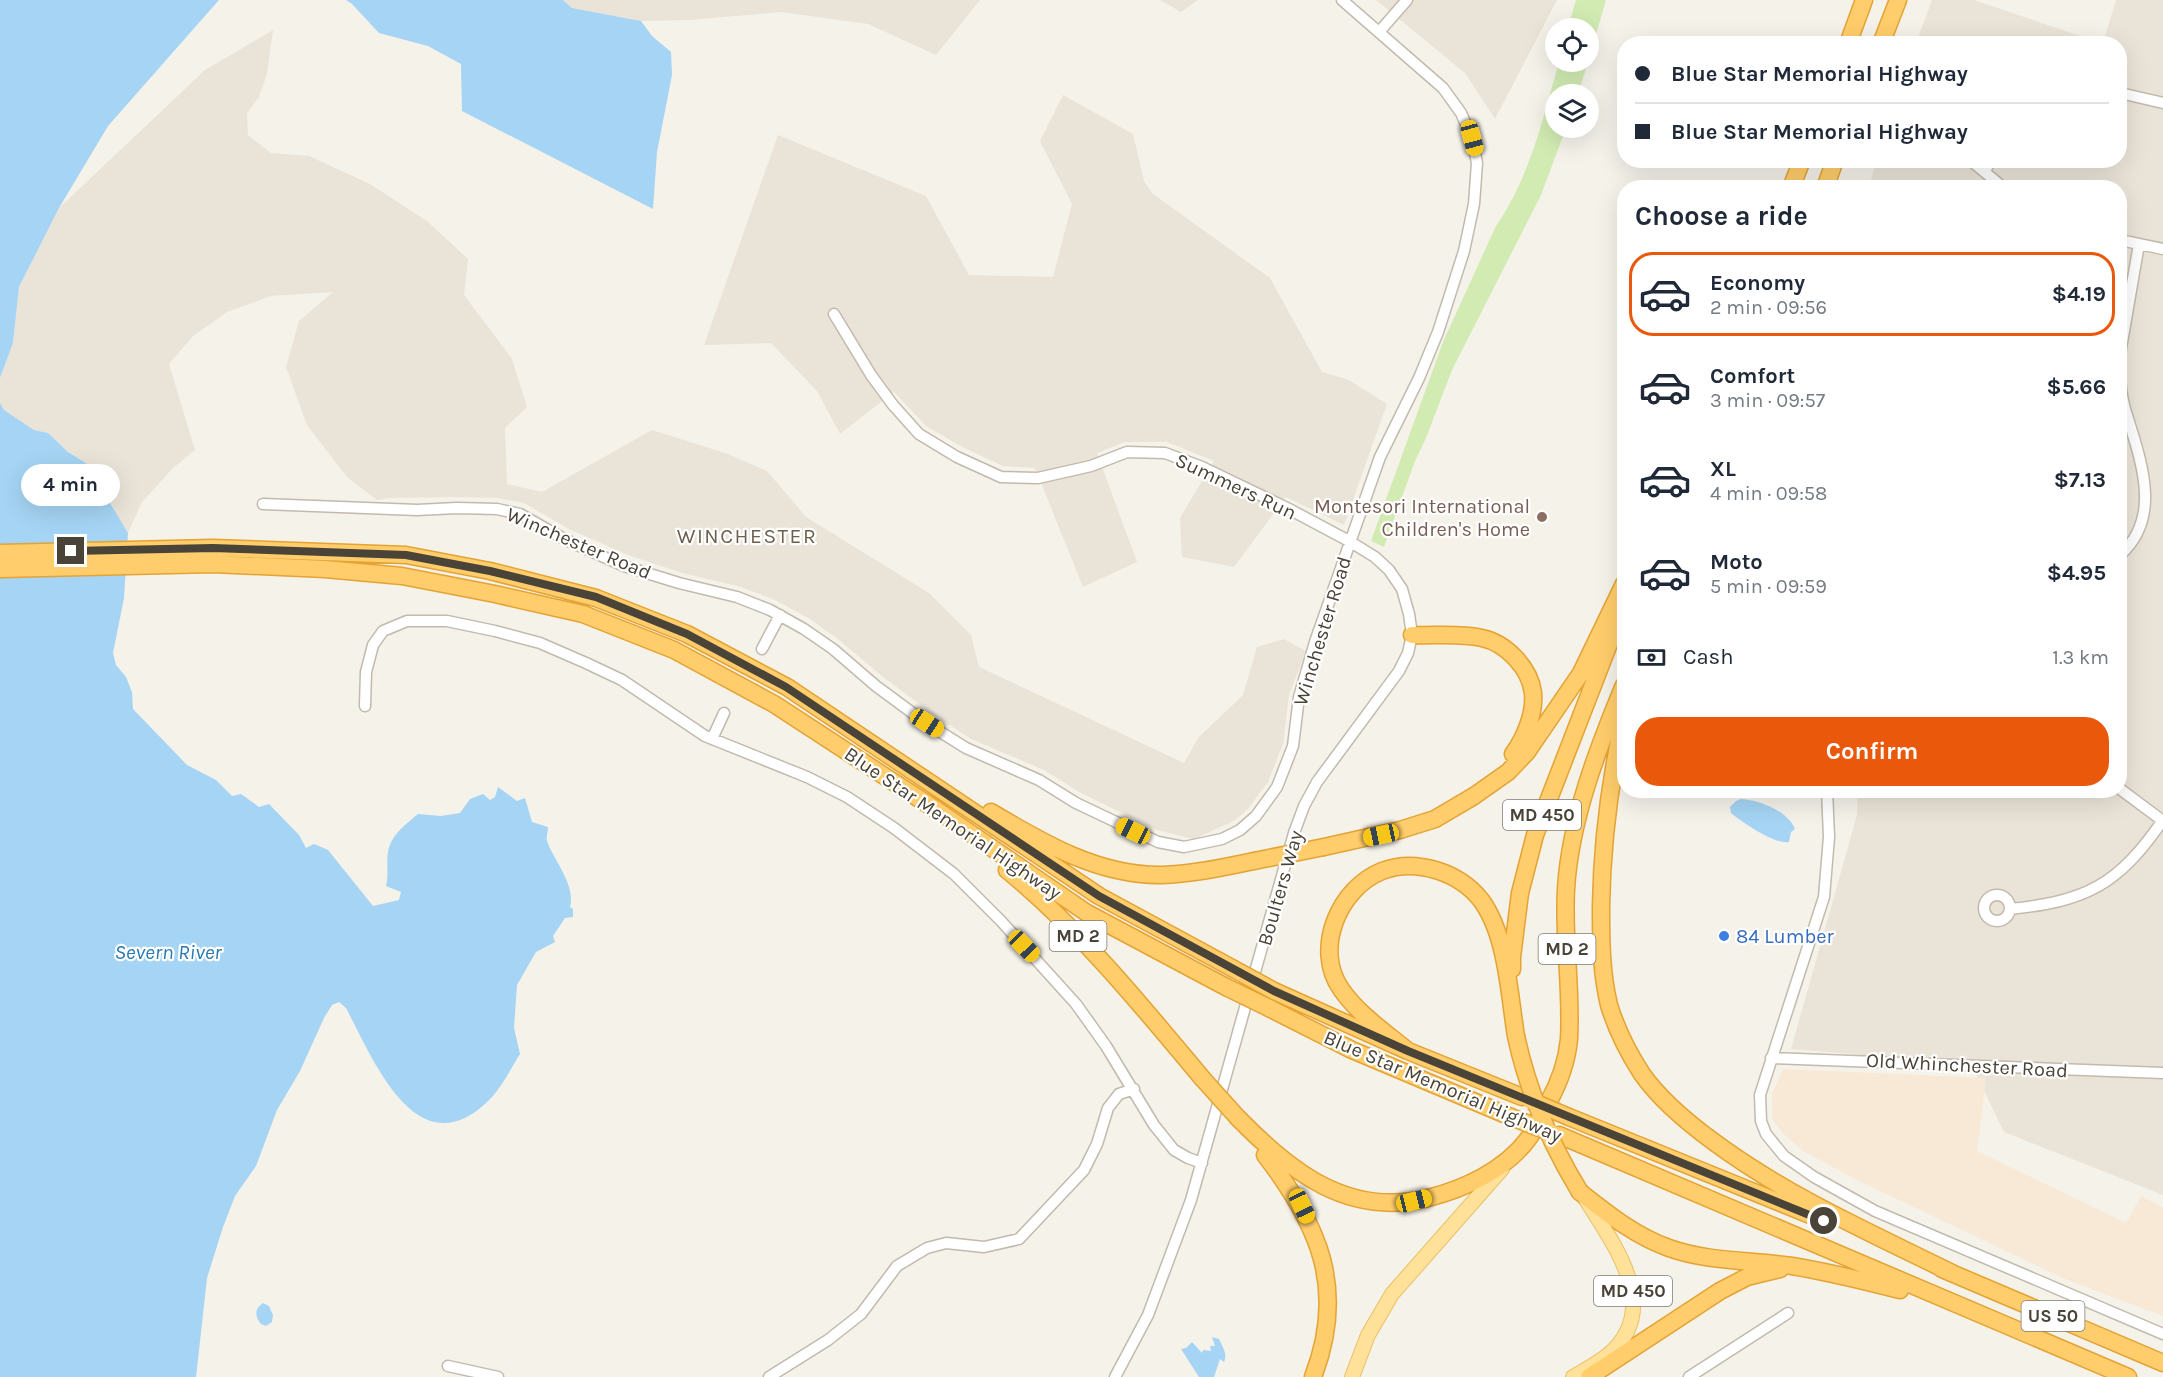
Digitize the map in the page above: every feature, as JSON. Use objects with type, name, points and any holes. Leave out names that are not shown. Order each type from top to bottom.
[{"type":"highway","points":[[1851,36],[1864,0]]},
{"type":"highway","points":[[1884,36],[1898,0]]},
{"type":"highway","name":"Blue Star Memorial Highway","points":[[0,553],[213,556],[406,555],[490,571],[596,597],[687,634],[786,687],[1099,896],[1274,991],[1408,1051],[2160,1360]]},
{"type":"highway","name":"Blue Star Memorial Highway","points":[[0,569],[213,556],[402,576],[583,614],[674,650],[774,704],[938,811],[1087,913],[1226,987],[1352,1050],[1559,1135],[2128,1377]]},
{"type":"highway","points":[[786,687],[1043,843],[1081,859],[1122,871],[1161,875],[1199,872],[1400,830],[1434,819],[1474,796],[1508,772],[1527,752],[1581,673],[1617,598]]},
{"type":"highway","name":"MD 450","points":[[1580,1192],[1559,1156],[1523,1069],[1516,1036],[1512,957],[1520,893],[1535,835],[1617,623]]},
{"type":"highway","points":[[1412,635],[1482,638],[1498,644],[1514,656],[1530,681],[1533,695],[1529,723],[1519,745],[1506,764],[1474,796]]},
{"type":"highway","name":"MD 2","points":[[938,811],[1045,901],[1117,977],[1202,1078],[1266,1147],[1311,1181],[1341,1193],[1365,1200],[1393,1203],[1414,1201],[1461,1189],[1502,1164],[1530,1137],[1555,1091],[1569,1040],[1566,890],[1571,847],[1600,745],[1617,702]]},
{"type":"highway","points":[[1617,752],[1604,832],[1601,875],[1602,964],[1610,1006],[1627,1046],[1643,1075],[1691,1125],[1738,1160],[1801,1198],[1952,1273]]},
{"type":"highway","points":[[1408,1051],[1356,1007],[1340,988],[1331,966],[1329,942],[1335,920],[1345,902],[1362,885],[1382,871],[1408,866],[1438,870],[1460,880],[1481,900],[1494,924],[1502,949],[1516,1036]]},
{"type":"highway","points":[[1238,1118],[1302,1206],[1314,1231],[1321,1255],[1328,1299],[1326,1334],[1313,1377]]},
{"type":"highway","points":[[1580,1192],[1636,1234],[1670,1249],[1706,1257],[1792,1266],[1885,1286],[1955,1305]]},
{"type":"highway","points":[[1589,1377],[1720,1291],[1747,1277],[1792,1266]]},
{"type":"main road","points":[[1352,1377],[1368,1335],[1392,1294],[1523,1146]]},
{"type":"main road","name":"MD 450","points":[[1573,1377],[1608,1355],[1622,1340],[1630,1325],[1634,1308],[1632,1288],[1624,1264],[1580,1192]]},
{"type":"street","name":"Winchester Road","points":[[263,504],[417,510],[497,509],[520,513],[564,539],[624,566],[679,583],[737,597],[780,615],[804,628],[833,649],[876,686],[966,748],[1039,780],[1076,803],[1158,842],[1184,847],[1222,839],[1240,830],[1256,816],[1277,787],[1293,746],[1299,697],[1315,642],[1380,457],[1419,378],[1438,332],[1469,231],[1477,176],[1472,138],[1457,106],[1443,88],[1342,0]]},
{"type":"street","points":[[1379,32],[1407,0]]},
{"type":"street","points":[[2127,95],[2163,103]]},
{"type":"street","points":[[1979,168],[1994,180]]},
{"type":"street","points":[[1984,172],[1986,168]]},
{"type":"street","points":[[2127,241],[2163,249]]},
{"type":"street","points":[[2127,313],[2139,244]]},
{"type":"street","name":"Summers Run","points":[[834,314],[892,405],[919,434],[957,457],[1001,477],[1038,478],[1091,465],[1127,453],[1165,453],[1211,472],[1349,541]]},
{"type":"street","points":[[2127,413],[2150,481],[2152,515],[2146,531],[2127,550]]},
{"type":"street","name":"Boulters Way","points":[[1115,1377],[1148,1315],[1167,1267],[1202,1163],[1294,833],[1304,806],[1317,782],[1399,671],[1408,653],[1412,635],[1406,601],[1394,576],[1375,557],[1349,541]]},
{"type":"street","points":[[762,649],[780,615]]},
{"type":"street","points":[[365,706],[366,672],[373,645],[383,631],[407,621],[447,621],[540,643],[586,663],[622,680],[712,739],[807,777],[847,796],[894,828],[954,874],[1036,958],[1076,1004],[1107,1046],[1154,1125],[1174,1150],[1202,1163]]},
{"type":"street","points":[[712,739],[724,714]]},
{"type":"street","points":[[2010,909],[2062,902],[2096,888],[2127,865],[2143,849],[2163,821],[2127,794]]},
{"type":"street","points":[[1827,798],[1829,837],[1824,897],[1760,1095],[1761,1121],[1766,1134],[1774,1146],[1797,1166],[1875,1211],[2163,1334]]},
{"type":"street","name":"Old Whinchester Road","points":[[1771,1058],[2163,1073]]},
{"type":"street","points":[[769,1377],[828,1340],[861,1314],[897,1266],[927,1248],[946,1242],[984,1247],[1019,1239],[1084,1170],[1097,1144],[1108,1108],[1119,1094],[1134,1089]]},
{"type":"street","points":[[1689,1377],[1788,1313]]},
{"type":"street","points":[[448,1366],[498,1377]]},
{"type":"shaded area","points":[[563,0],[980,0],[936,55],[868,24],[781,12],[690,20],[641,21],[572,8]]},
{"type":"shaded area","points":[[1160,0],[1198,0],[1181,12]]},
{"type":"shaded area","points":[[1376,0],[1557,0],[1548,18],[1545,18],[1545,23],[1495,119],[1465,73]]},
{"type":"shaded area","points":[[1932,0],[1974,0],[2080,36],[1919,36]]},
{"type":"shaded area","points":[[2116,0],[2163,0],[2163,1195],[2004,1132],[1971,1064],[1791,1049],[1857,815],[1858,798],[2127,798],[2127,180],[1871,180],[1874,168],[2127,168],[2127,36],[2105,36]]},
{"type":"shaded area","name":"WINCHESTER","points":[[273,30],[267,74],[259,97],[247,113],[248,135],[271,153],[309,156],[370,184],[427,221],[468,259],[464,295],[512,359],[527,407],[505,428],[507,484],[542,492],[652,430],[728,454],[767,471],[806,517],[929,593],[971,635],[979,667],[1184,763],[1198,738],[1243,695],[1257,647],[1284,639],[1306,651],[1289,695],[1283,744],[1268,782],[1248,809],[1234,821],[1194,839],[1157,830],[1081,793],[1044,770],[971,739],[883,677],[810,619],[775,600],[741,587],[682,573],[628,555],[569,529],[524,503],[498,498],[457,497],[377,500],[347,477],[307,425],[286,367],[299,321],[333,292],[271,296],[227,312],[193,336],[169,364],[195,450],[173,468],[142,502],[128,533],[86,463],[68,452],[48,433],[34,430],[4,410],[0,403],[0,378],[13,343],[19,287],[59,208],[205,70]]},
{"type":"shaded area","points":[[1063,95],[1133,134],[1144,181],[1153,194],[1270,278],[1322,372],[1349,380],[1387,404],[1344,525],[1286,497],[1234,567],[1182,557],[1180,518],[1214,461],[1167,442],[1125,442],[1097,453],[1137,562],[1083,587],[1035,468],[1003,466],[962,447],[926,426],[894,392],[840,434],[817,391],[771,343],[704,345],[778,135],[926,196],[969,275],[1053,277],[1072,204],[1040,141]]},
{"type":"shaded area","points":[[1783,1069],[1986,1078],[1977,1151],[2126,1223],[2141,1196],[2163,1207],[2163,1316],[2065,1279],[1859,1181],[1803,1151],[1773,1121],[1772,1094]]},
{"type":"green space","points":[[1576,0],[1606,0],[1599,24],[1599,18],[1571,18]]},
{"type":"green space","points":[[1556,72],[1585,72],[1581,84],[1553,84]]},
{"type":"green space","points":[[1545,112],[1545,138],[1562,138],[1541,195],[1452,370],[1415,461],[1384,547],[1371,541],[1443,342],[1496,226],[1518,188]]},
{"type":"water","points":[[0,0],[219,0],[108,126],[59,208],[19,287],[13,343],[0,378]]},
{"type":"water","points":[[346,0],[563,0],[572,8],[641,21],[652,36],[671,52],[672,75],[657,152],[653,209],[462,111],[461,64],[428,46],[379,33]]},
{"type":"water","name":"Severn River","points":[[0,403],[4,410],[34,430],[48,433],[68,452],[86,463],[128,533],[124,598],[113,653],[116,665],[126,677],[132,692],[133,709],[187,765],[216,780],[232,796],[241,794],[259,807],[269,804],[299,835],[306,848],[314,844],[328,850],[373,906],[399,900],[401,892],[386,886],[387,856],[392,840],[404,826],[418,814],[441,816],[460,813],[470,799],[483,794],[490,800],[495,797],[498,787],[517,801],[525,798],[532,822],[548,827],[547,841],[570,890],[570,907],[573,909],[573,917],[565,918],[553,936],[555,942],[536,952],[517,985],[514,1028],[520,1054],[492,1097],[466,1117],[442,1123],[421,1117],[402,1101],[385,1080],[346,1008],[339,1002],[332,1005],[300,1071],[277,1110],[256,1166],[235,1196],[223,1227],[207,1278],[196,1377],[0,1377]]},
{"type":"water","points":[[1741,799],[1764,804],[1786,817],[1795,829],[1791,832],[1789,842],[1767,837],[1731,813],[1730,807]]},
{"type":"water","points":[[263,1303],[269,1306],[273,1315],[272,1322],[266,1326],[261,1324],[257,1316],[257,1310]]},
{"type":"water","points":[[1212,1337],[1219,1339],[1225,1359],[1224,1362],[1220,1359],[1214,1377],[1199,1377],[1181,1349],[1186,1348],[1192,1342],[1202,1353],[1203,1350],[1211,1351],[1210,1346],[1215,1346]]},
{"type":"place","name":"Montesori International Children's Home","points":[[1542,517]]},
{"type":"place","name":"84 Lumber","points":[[1724,936]]},
{"type":"district","name":"WINCHESTER","points":[[747,536]]},
{"type":"route","points":[[71,551],[213,548],[406,555],[490,571],[596,597],[687,634],[786,687],[1099,896],[1274,991],[1408,1051],[1824,1221]]}]
